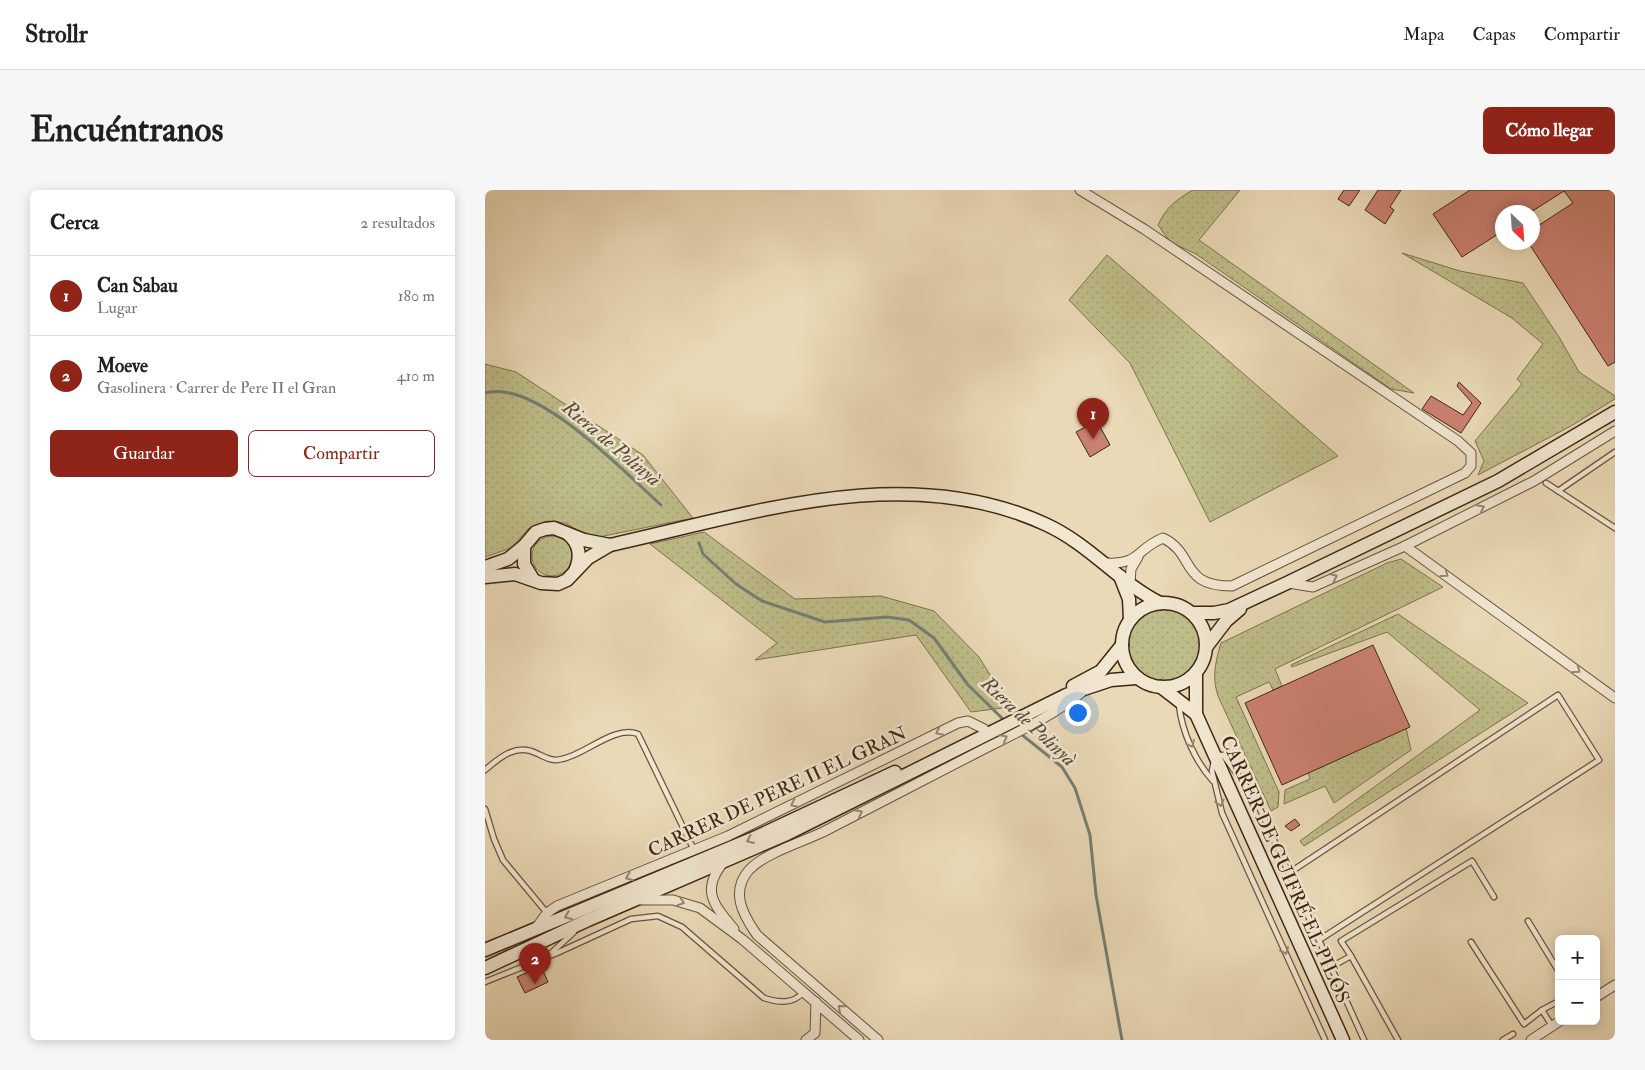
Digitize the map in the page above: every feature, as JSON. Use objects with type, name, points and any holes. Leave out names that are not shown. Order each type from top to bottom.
[{"type":"main road","points":[[1130,620],[1149,606],[1160,603],[1179,606],[1193,613],[1221,612],[1249,601],[1498,481],[1615,412]]},
{"type":"main road","points":[[485,577],[509,573],[541,583],[558,584],[574,573],[588,558],[610,545],[824,499],[893,493],[926,494],[986,504],[1025,516],[1075,539],[1125,580],[1160,603]]},
{"type":"main road","points":[[533,579],[524,564],[525,546],[529,538],[545,529],[564,531],[584,540],[610,545]]},
{"type":"main road","points":[[564,531],[571,537],[579,554],[574,573]]},
{"type":"main road","points":[[485,566],[508,559],[525,546]]},
{"type":"main road","points":[[1014,717],[1101,671],[1122,645],[1130,620],[1129,599],[1125,580]]},
{"type":"main road","points":[[1207,646],[1226,621],[1249,601]]},
{"type":"main road","points":[[1122,645],[1125,662],[1136,678],[1147,684],[1161,687],[1179,685],[1196,674],[1203,664],[1207,646],[1205,633],[1193,613]]},
{"type":"main road","name":"CARRER DE GUIFRÉ EL PILÓS","points":[[1196,674],[1196,714],[1343,1040]]},
{"type":"main road","points":[[485,950],[757,837],[1014,717],[1088,687],[1111,680],[1136,678]]},
{"type":"main road","name":"CARRER DE GUIFRÉ EL PILÓS","points":[[1161,687],[1196,714]]},
{"type":"main road","points":[[485,968],[633,900],[725,862],[853,802],[991,727]]},
{"type":"street","points":[[1080,190],[1144,229],[1458,441],[1471,453],[1471,466],[1465,473],[1231,586],[1207,584],[1197,578],[1170,542],[1163,538],[1151,543],[1139,555],[1126,563],[1106,563]]},
{"type":"street","points":[[1287,583],[1313,587],[1405,546],[1534,481],[1615,431]]},
{"type":"street","points":[[1405,546],[1615,698]]},
{"type":"street","points":[[1125,580],[1139,555]]},
{"type":"street","points":[[878,1040],[757,935],[744,917],[739,890],[749,870],[768,857],[821,833],[990,746],[1069,703],[1088,687]]},
{"type":"street","name":"CARRER DE PERE II EL GRAN","points":[[535,929],[547,914],[557,906],[695,851],[959,722],[968,721],[991,727]]},
{"type":"street","points":[[725,862],[711,882],[711,893],[714,904],[742,939]]},
{"type":"street","points":[[633,900],[673,900],[700,908],[742,939],[859,1040]]},
{"type":"street","points":[[1600,995],[1615,985]]},
{"type":"street","points":[[806,1040],[815,1033],[816,1002]]},
{"type":"street","points":[[1531,1040],[1555,1025]]},
{"type":"lane","points":[[1558,491],[1615,452]]},
{"type":"lane","points":[[1546,483],[1615,528]]},
{"type":"lane","points":[[1289,874],[1558,695],[1599,760],[1319,940]]},
{"type":"lane","points":[[1179,701],[1181,722],[1203,770],[1214,783]]},
{"type":"lane","points":[[485,770],[499,758],[515,750],[531,750],[551,760],[563,759],[622,732],[637,734],[695,851]]},
{"type":"lane","points":[[1325,1040],[1222,812],[1212,771],[1215,755],[1223,755],[1255,798],[1364,1040]]},
{"type":"lane","points":[[485,809],[503,860],[547,914]]},
{"type":"lane","points":[[1398,1040],[1341,941],[1473,861],[1494,897]]},
{"type":"lane","points":[[485,982],[546,958],[631,919],[658,916],[682,927],[765,998],[779,1003],[798,998],[804,992]]},
{"type":"lane","points":[[546,958],[588,920]]},
{"type":"lane","points":[[1528,921],[1555,965]]},
{"type":"lane","points":[[1471,942],[1524,1024],[1542,1010],[1555,1003]]},
{"type":"lane","points":[[1331,967],[1351,956]]},
{"type":"lane","points":[[1542,1010],[1555,1023]]},
{"type":"lane","points":[[1503,1040],[1513,1034]]},
{"type":"shaded area","points":[[1193,190],[1240,190],[1199,240],[1414,393],[1391,389],[1196,254],[1170,242],[1158,225],[1164,213],[1172,204]]},
{"type":"shaded area","points":[[1402,253],[1460,271],[1523,283],[1559,337],[1579,372],[1615,396],[1615,399],[1571,426],[1478,475],[1484,461],[1475,441],[1522,384],[1517,379],[1543,344],[1512,318]]},
{"type":"shaded area","points":[[1107,255],[1338,456],[1210,522],[1130,363],[1069,300]]},
{"type":"shaded area","points":[[485,364],[516,372],[643,455],[693,518],[599,537],[581,532],[565,523],[547,521],[528,529],[511,548],[485,557]]},
{"type":"shaded area","points":[[704,532],[795,599],[881,596],[934,611],[979,657],[1010,707],[971,712],[916,635],[755,660],[777,643],[650,544]]},
{"type":"shaded area","points":[[548,536],[556,536],[563,539],[569,545],[572,556],[569,567],[563,573],[556,576],[548,576],[541,573],[535,567],[532,560],[532,552],[535,545],[541,539]]},
{"type":"shaded area","points":[[1401,559],[1443,587],[1275,669],[1282,686],[1273,690],[1269,682],[1236,697],[1279,792],[1278,807],[1271,811],[1218,696],[1215,671],[1221,643],[1387,563]]},
{"type":"shaded area","points":[[1156,603],[1172,603],[1188,610],[1199,621],[1206,637],[1203,661],[1194,675],[1188,680],[1172,687],[1156,687],[1140,680],[1129,669],[1122,653],[1122,637],[1129,621],[1140,610]]},
{"type":"shaded area","points":[[1398,614],[1528,703],[1304,846],[1300,841],[1480,710],[1387,632],[1292,667],[1291,665]]},
{"type":"shaded area","points":[[1406,728],[1411,750],[1334,803],[1325,786],[1284,804],[1285,790],[1310,779],[1308,773]]},
{"type":"building","points":[[1344,190],[1360,190],[1349,206],[1338,199]]},
{"type":"building","points":[[1378,190],[1401,190],[1390,207],[1394,210],[1385,224],[1365,210]]},
{"type":"building","points":[[1470,190],[1615,190],[1615,362],[1608,366],[1533,250],[1540,250],[1540,224],[1573,203],[1564,191],[1540,206],[1495,205],[1495,236],[1462,257],[1433,214]]},
{"type":"building","points":[[1459,382],[1481,403],[1461,433],[1422,409],[1431,396],[1463,415],[1472,403],[1457,386]]},
{"type":"building","points":[[1097,421],[1110,445],[1090,457],[1076,432]]},
{"type":"building","points":[[1373,645],[1410,727],[1282,785],[1245,703]]},
{"type":"building","points":[[1295,819],[1300,825],[1291,831],[1285,826]]},
{"type":"building","points":[[541,966],[548,982],[525,993],[517,977]]},
{"type":"waterway","name":"Riera de Polinyà","points":[[485,393],[506,392],[529,400],[554,413],[579,431],[661,505]]},
{"type":"waterway","name":"Riera de Polinyà","points":[[699,543],[703,554],[736,584],[762,601],[825,622],[887,617],[909,620],[934,638],[968,685],[1006,722]]},
{"type":"waterway","name":"Riera de Polinyà","points":[[1011,726],[1062,767],[1075,788],[1090,835],[1096,895],[1122,1040]]},
{"type":"place","name":"Can Sabau","points":[[1093,439]]},
{"type":"place","name":"Moeve","points":[[535,984]]}]
